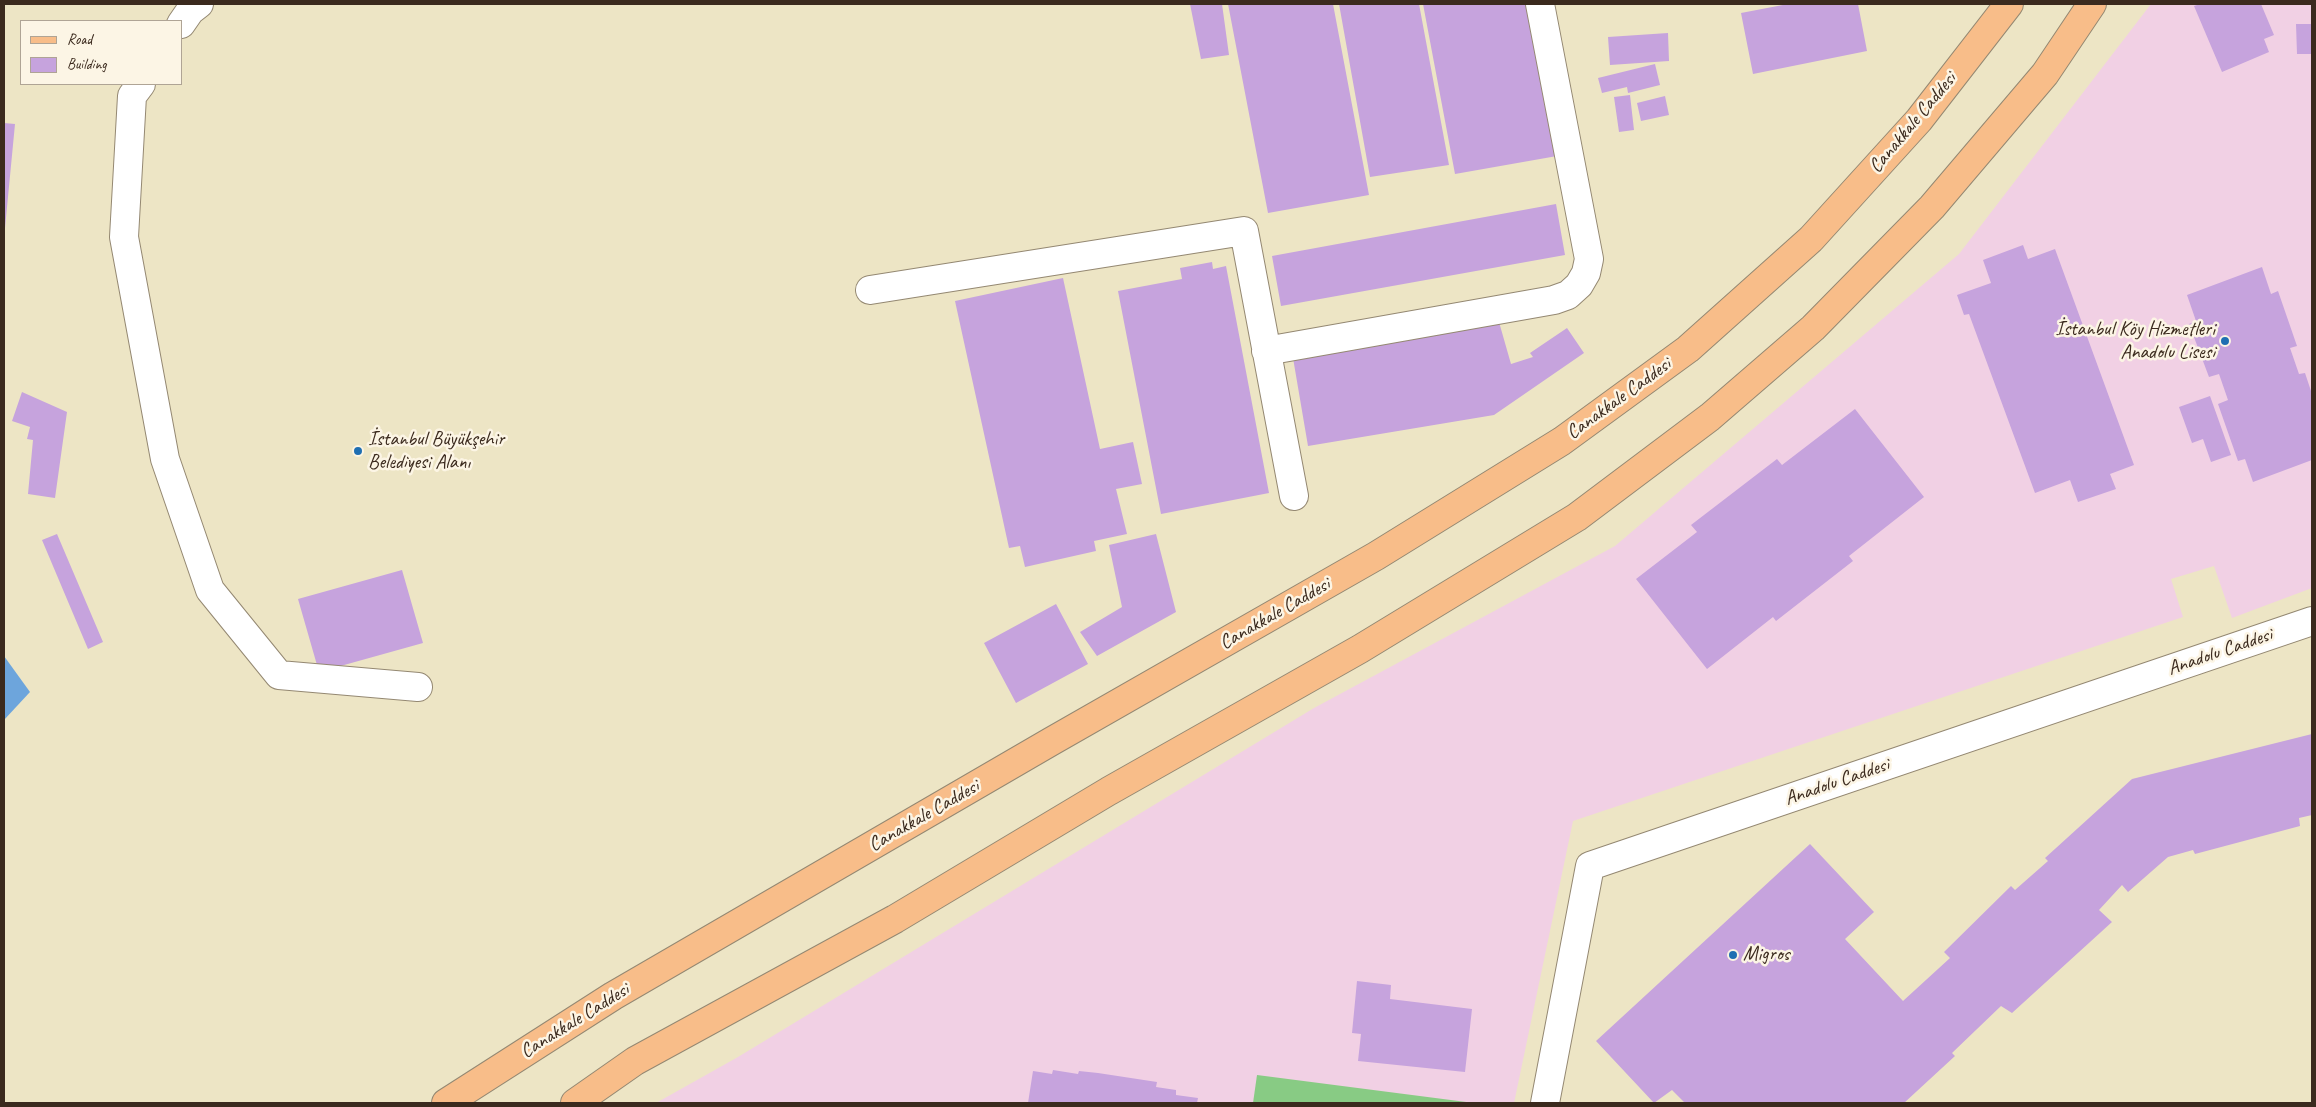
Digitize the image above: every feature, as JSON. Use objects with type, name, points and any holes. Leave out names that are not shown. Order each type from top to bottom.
[{"type":"main road","name":"Canakkale Caddesi","points":[[446,1103],[613,996],[1052,741],[1376,556],[1562,440],[1688,349],[1811,239],[1920,120],[2008,4]]},
{"type":"main road","points":[[575,1103],[635,1061],[895,919],[1109,791],[1360,649],[1577,517],[1710,417],[1813,328],[1932,207],[2045,74],[2092,4]]},
{"type":"street","points":[[182,23],[190,11],[199,4]]},
{"type":"street","points":[[1266,351],[1554,300],[1568,295],[1579,285],[1586,273],[1589,259],[1540,4]]},
{"type":"street","points":[[140,85],[132,96],[124,237],[165,458],[210,590],[279,675],[418,687]]},
{"type":"street","points":[[870,290],[1244,231],[1294,496]]},
{"type":"street","name":"Anadolu Caddesi","points":[[1545,1103],[1590,866],[2312,620]]},
{"type":"shaded area","points":[[2151,4],[2312,4],[2312,588],[2232,618],[2214,566],[2171,579],[2183,617],[1573,821],[1514,1103],[656,1103],[738,1057],[1314,708],[1615,546],[1959,254]]},
{"type":"green space","points":[[1257,1075],[1474,1103],[1253,1103]]},
{"type":"water","points":[[4,656],[30,692],[4,720]]},
{"type":"building","points":[[1190,4],[1222,4],[1229,55],[1201,59]]},
{"type":"building","points":[[1228,4],[1333,4],[1369,195],[1268,213]]},
{"type":"building","points":[[1339,4],[1419,4],[1449,165],[1370,177]]},
{"type":"building","points":[[1423,4],[1529,4],[1557,156],[1455,174]]},
{"type":"building","points":[[1788,4],[1858,4],[1867,51],[1753,74],[1741,13]]},
{"type":"building","points":[[2200,4],[2261,4],[2274,35],[2264,39],[2269,52],[2222,72],[2194,6]]},
{"type":"building","points":[[2296,24],[2312,24],[2312,54],[2297,54]]},
{"type":"building","points":[[1668,33],[1669,61],[1610,65],[1608,37]]},
{"type":"building","points":[[1655,64],[1660,85],[1628,93],[1627,87],[1602,93],[1598,78]]},
{"type":"building","points":[[1630,95],[1634,130],[1619,132],[1614,97]]},
{"type":"building","points":[[1665,96],[1669,115],[1641,121],[1637,103]]},
{"type":"building","points":[[4,123],[15,124],[5,228],[4,228]]},
{"type":"building","points":[[1556,204],[1565,255],[1281,306],[1272,256]]},
{"type":"building","points":[[2023,245],[2028,259],[2055,249],[2134,465],[2110,474],[2116,489],[2078,502],[2070,480],[2035,493],[1969,314],[1964,315],[1957,295],[1991,283],[1983,260]]},
{"type":"building","points":[[1212,262],[1213,269],[1226,266],[1269,493],[1161,514],[1118,291],[1182,279],[1180,268]]},
{"type":"building","points":[[2262,267],[2271,294],[2278,291],[2297,346],[2290,348],[2299,374],[2305,373],[2312,394],[2312,460],[2253,482],[2245,459],[2238,461],[2218,404],[2228,400],[2219,374],[2209,377],[2189,324],[2196,321],[2187,295]]},
{"type":"building","points":[[1063,278],[1100,449],[1133,442],[1142,484],[1116,489],[1127,534],[1094,541],[1096,551],[1025,567],[1020,546],[1009,548],[955,301]]},
{"type":"building","points":[[1499,322],[1511,364],[1533,357],[1530,353],[1567,328],[1584,353],[1494,415],[1308,446],[1293,358]]},
{"type":"building","points":[[22,392],[67,412],[55,498],[28,494],[33,440],[27,439],[30,427],[12,421]]},
{"type":"building","points":[[2210,396],[2231,455],[2211,462],[2203,439],[2192,443],[2179,407]]},
{"type":"building","points":[[1855,409],[1924,497],[1849,556],[1853,561],[1776,621],[1773,617],[1707,669],[1636,579],[1697,532],[1691,525],[1777,459],[1782,465]]},
{"type":"building","points":[[57,534],[103,642],[88,649],[42,540]]},
{"type":"building","points":[[1156,534],[1176,612],[1097,656],[1080,632],[1122,607],[1109,545]]},
{"type":"building","points":[[402,570],[423,643],[319,672],[298,599]]},
{"type":"building","points":[[1056,604],[1088,664],[1016,703],[984,643]]},
{"type":"building","points":[[2312,734],[2312,815],[2299,818],[2300,826],[2195,854],[2193,850],[2168,857],[2128,892],[2122,885],[2099,910],[2112,922],[2012,1013],[2001,1006],[1952,1053],[1955,1056],[1904,1103],[1685,1103],[1672,1090],[1654,1103],[1596,1041],[1810,844],[1874,912],[1845,939],[1903,1001],[1950,958],[1944,952],[2011,886],[2015,890],[2048,861],[2045,858],[2132,779]]},
{"type":"building","points":[[1357,981],[1391,985],[1390,999],[1472,1009],[1465,1072],[1358,1061],[1361,1034],[1352,1033]]},
{"type":"building","points":[[1053,1070],[1078,1074],[1079,1071],[1098,1073],[1157,1082],[1156,1087],[1176,1090],[1176,1095],[1198,1098],[1197,1103],[1028,1103],[1033,1071],[1052,1074]]},
{"type":"place","name":"İstanbul Köy Hizmetleri Anadolu Lisesi","points":[[2225,341]]},
{"type":"place","name":"İstanbul Büyükşehir Belediyesi Alanı","points":[[358,451]]},
{"type":"place","name":"Migros","points":[[1733,955]]}]
